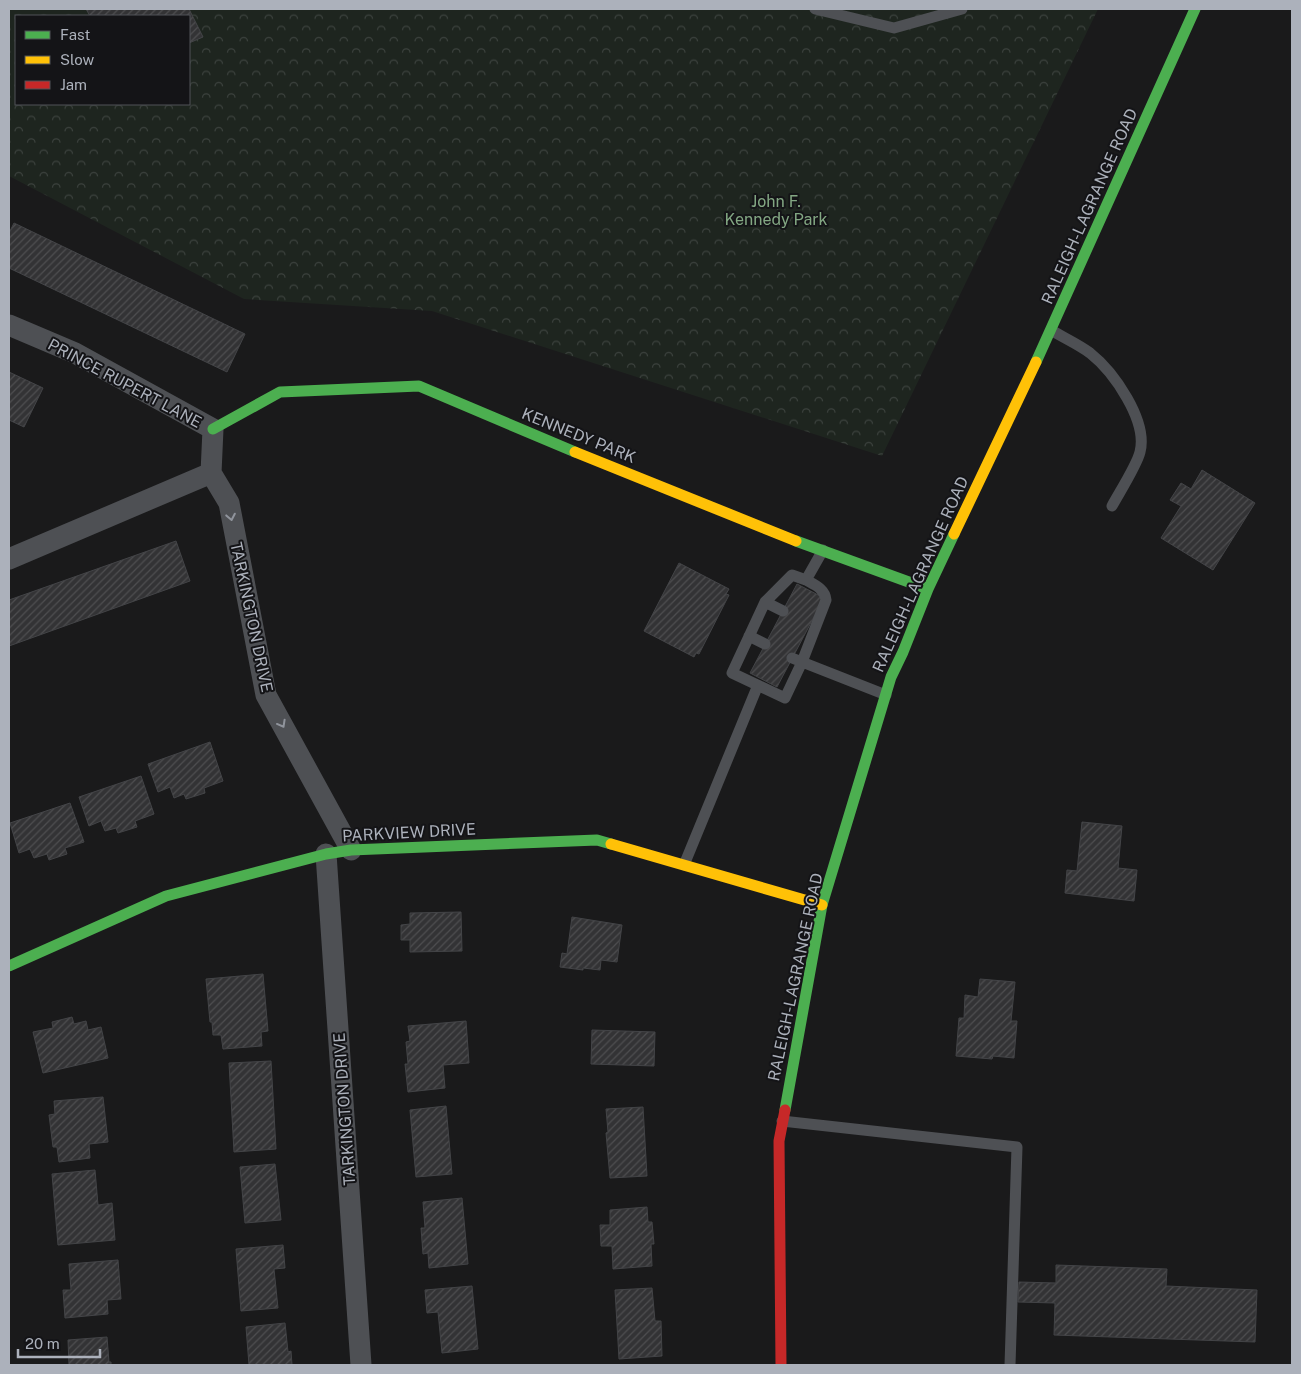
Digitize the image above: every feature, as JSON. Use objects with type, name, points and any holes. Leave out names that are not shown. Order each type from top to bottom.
[{"type":"street","name":"RALEIGH-LAGRANGE ROAD","points":[[782,1365],[779,1141],[782,1121],[822,905],[891,678],[904,652],[928,589],[1051,330],[1195,9]]},
{"type":"street","name":"PRINCE RUPERT LANE","points":[[9,325],[75,353],[214,429]]},
{"type":"street","name":"KENNEDY PARK","points":[[214,429],[280,392],[419,386],[552,443],[823,550],[928,589]]},
{"type":"street","points":[[9,559],[211,473],[214,429]]},
{"type":"street","name":"TARKINGTON DRIVE","points":[[211,473],[228,503],[266,695],[352,850]]},
{"type":"street","name":"PARKVIEW DRIVE","points":[[9,966],[166,896],[326,854],[352,850],[597,840],[822,905]]},
{"type":"street","name":"TARKINGTON DRIVE","points":[[326,854],[361,1365]]},
{"type":"lane","points":[[815,9],[894,28],[962,9]]},
{"type":"lane","points":[[1051,330],[1091,354],[1108,371],[1129,400],[1142,436],[1140,453],[1112,506]]},
{"type":"lane","points":[[806,580],[823,550]]},
{"type":"lane","points":[[792,575],[806,580],[826,593],[826,600],[797,660],[785,698],[732,673],[765,602],[792,575]]},
{"type":"lane","points":[[765,602],[783,611]]},
{"type":"lane","points":[[749,636],[765,644]]},
{"type":"lane","points":[[797,660],[886,696]]},
{"type":"lane","points":[[684,865],[758,686]]},
{"type":"lane","points":[[782,1121],[1017,1147],[1010,1365]]},
{"type":"green space","name":"John F. Kennedy Park","points":[[9,9],[1098,9],[882,456],[432,311],[244,299],[9,176]]},
{"type":"building","points":[[86,9],[189,9],[203,37],[190,43],[190,15],[89,15]]},
{"type":"building","points":[[14,223],[245,334],[227,372],[9,268],[9,233]]},
{"type":"building","points":[[9,372],[43,388],[24,427],[9,420]]},
{"type":"building","points":[[1202,470],[1255,503],[1213,570],[1161,538],[1181,506],[1170,500],[1181,483],[1191,489]]},
{"type":"building","points":[[176,541],[190,581],[9,646],[9,600]]},
{"type":"building","points":[[679,563],[729,589],[726,594],[729,595],[699,654],[696,653],[694,657],[644,631]]},
{"type":"building","points":[[797,584],[824,598],[777,687],[750,673]]},
{"type":"building","points":[[210,742],[223,781],[204,788],[205,793],[186,799],[184,794],[174,798],[170,787],[158,792],[148,764]]},
{"type":"building","points":[[141,776],[154,814],[135,821],[137,827],[118,833],[116,828],[105,831],[101,821],[89,826],[79,797]]},
{"type":"building","points":[[70,803],[84,842],[65,848],[67,854],[49,860],[47,854],[34,858],[30,849],[19,853],[10,823]]},
{"type":"building","points":[[1082,822],[1122,826],[1118,868],[1137,870],[1134,901],[1065,893],[1067,870],[1077,871]]},
{"type":"building","points":[[461,912],[462,951],[410,952],[410,940],[401,940],[401,925],[410,924],[410,913]]},
{"type":"building","points":[[572,917],[622,925],[617,962],[601,960],[600,970],[560,967],[562,953],[567,954]]},
{"type":"building","points":[[263,974],[268,1031],[261,1032],[262,1046],[223,1049],[221,1035],[213,1035],[206,979]]},
{"type":"building","points":[[980,979],[1015,982],[1011,1021],[1017,1021],[1014,1058],[993,1056],[992,1059],[956,1056],[959,1018],[964,1018],[965,995],[978,997]]},
{"type":"building","points":[[72,1017],[74,1024],[86,1021],[88,1030],[101,1027],[108,1058],[43,1073],[33,1032],[53,1028],[52,1022]]},
{"type":"building","points":[[466,1021],[469,1063],[443,1065],[445,1088],[408,1092],[405,1064],[408,1064],[406,1042],[410,1041],[408,1026]]},
{"type":"building","points":[[592,1030],[655,1032],[654,1066],[591,1064]]},
{"type":"building","points":[[271,1061],[276,1149],[234,1152],[229,1063]]},
{"type":"building","points":[[103,1097],[108,1142],[89,1144],[90,1158],[59,1162],[57,1147],[53,1147],[49,1115],[55,1114],[54,1101]]},
{"type":"building","points":[[446,1106],[452,1174],[416,1177],[410,1110]]},
{"type":"building","points":[[643,1107],[647,1176],[610,1178],[606,1109]]},
{"type":"building","points":[[275,1164],[281,1220],[245,1223],[240,1167]]},
{"type":"building","points":[[95,1170],[98,1205],[112,1203],[115,1240],[58,1245],[52,1174]]},
{"type":"building","points":[[462,1198],[468,1264],[429,1268],[428,1253],[423,1254],[421,1228],[425,1228],[423,1202]]},
{"type":"building","points":[[647,1207],[648,1222],[652,1222],[654,1244],[651,1244],[652,1266],[613,1269],[612,1246],[601,1246],[600,1225],[610,1225],[610,1210]]},
{"type":"building","points":[[283,1245],[285,1268],[274,1269],[278,1308],[241,1311],[236,1249]]},
{"type":"building","points":[[118,1260],[121,1299],[107,1300],[108,1314],[65,1318],[63,1290],[71,1290],[69,1264]]},
{"type":"building","points":[[1056,1265],[1167,1269],[1166,1286],[1257,1290],[1255,1342],[1054,1335],[1055,1303],[1018,1302],[1019,1282],[1056,1283]]},
{"type":"building","points":[[472,1286],[478,1349],[442,1353],[438,1312],[427,1313],[425,1290]]},
{"type":"building","points":[[652,1288],[655,1321],[661,1321],[662,1356],[619,1359],[615,1290]]},
{"type":"building","points":[[285,1323],[288,1352],[291,1351],[292,1365],[249,1365],[246,1327]]},
{"type":"building","points":[[107,1337],[109,1362],[111,1362],[111,1365],[69,1365],[68,1340]]},
{"type":"traffic: fast","points":[[1036,362],[1195,9]]},
{"type":"traffic: fast","points":[[213,429],[280,392],[419,386],[575,452]]},
{"type":"traffic: fast","points":[[785,1110],[822,905],[891,677],[928,589],[954,534]]},
{"type":"traffic: fast","points":[[796,541],[928,589]]},
{"type":"traffic: fast","points":[[9,966],[166,896],[326,854],[351,850],[597,840],[611,844]]},
{"type":"traffic: slow","points":[[954,534],[1036,362]]},
{"type":"traffic: slow","points":[[575,452],[796,541]]},
{"type":"traffic: slow","points":[[611,844],[822,905]]},
{"type":"traffic: jam","points":[[781,1365],[779,1141],[785,1110]]}]
